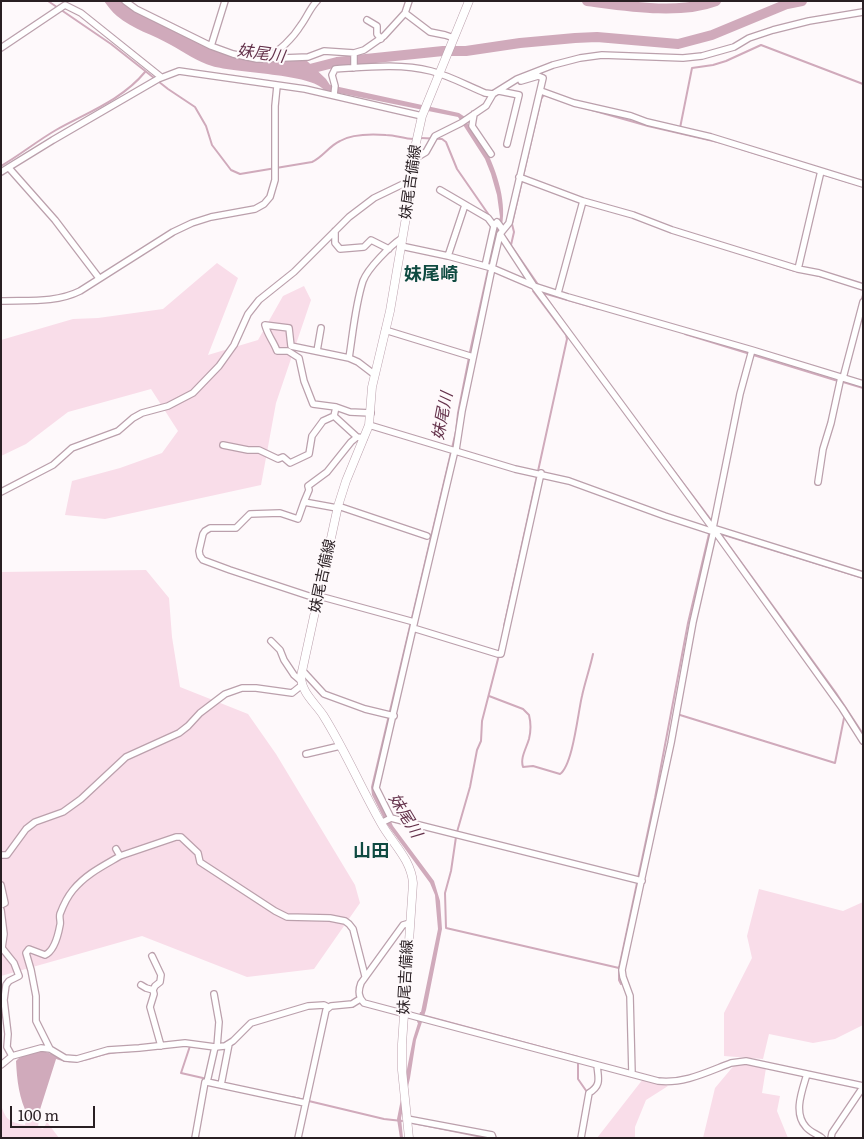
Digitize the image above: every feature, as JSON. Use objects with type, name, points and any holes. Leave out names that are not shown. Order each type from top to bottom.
[{"type":"main road","name":"妹尾吉備線","points":[[409,1138],[402,1070],[412,874],[405,857],[382,822],[323,715],[301,683],[302,670],[338,507],[361,437],[369,425],[372,387],[402,242],[417,138],[426,104],[453,41],[467,2]]},
{"type":"street","points":[[125,1],[136,9],[211,46],[233,54],[263,59],[308,57],[330,50],[354,54],[381,39],[405,13],[409,1]]},
{"type":"street","points":[[211,46],[225,1]]},
{"type":"street","points":[[263,59],[270,56],[292,38],[317,1]]},
{"type":"street","points":[[1,48],[66,6],[81,13],[158,79]]},
{"type":"street","points":[[414,159],[426,152],[434,138],[486,106],[496,92],[512,82],[553,65],[602,55],[683,58],[702,56],[726,50],[749,38],[773,30],[809,21],[863,12]]},
{"type":"street","points":[[405,13],[430,32],[445,35],[453,41]]},
{"type":"street","points":[[367,20],[377,26],[377,34],[381,39]]},
{"type":"street","points":[[354,54],[354,67]]},
{"type":"street","points":[[335,91],[333,70],[354,67],[392,66],[413,68],[439,74],[485,93],[496,92],[519,95],[508,144]]},
{"type":"street","points":[[1,172],[158,79],[179,71],[277,86],[335,91],[423,114]]},
{"type":"street","points":[[390,818],[376,788],[412,623],[454,449],[488,267],[499,228],[509,223],[543,78],[538,76],[512,82]]},
{"type":"street","points":[[1,301],[54,299],[69,296],[192,222],[211,216],[255,209],[264,204],[270,197],[275,169],[275,106],[277,86]]},
{"type":"street","points":[[541,90],[574,103],[711,137],[821,173],[863,184]]},
{"type":"street","points":[[474,114],[472,126],[491,154]]},
{"type":"street","points":[[9,168],[55,220],[99,278]]},
{"type":"street","points":[[798,269],[821,173]]},
{"type":"street","points":[[521,178],[583,202],[625,212],[672,230],[863,287]]},
{"type":"street","points":[[1,492],[53,465],[72,448],[118,431],[133,418],[168,406],[193,393],[219,366],[234,345],[253,306],[264,295],[294,272],[349,217],[374,198],[399,185],[403,184],[411,188]]},
{"type":"street","points":[[440,190],[488,218],[499,228],[538,287],[842,708],[863,741]]},
{"type":"street","points":[[558,293],[583,202]]},
{"type":"street","points":[[448,256],[465,205]]},
{"type":"street","points":[[488,267],[499,228]]},
{"type":"street","points":[[335,231],[335,243],[340,249],[364,247],[370,240],[389,249]]},
{"type":"street","points":[[349,358],[364,280],[389,249],[402,242],[488,267],[538,287],[841,379],[863,384]]},
{"type":"street","points":[[818,482],[823,448],[863,302]]},
{"type":"street","points":[[371,413],[350,412],[313,404],[304,381],[299,358],[288,351],[276,351],[265,325],[289,328],[291,346],[349,358],[358,362],[375,376]]},
{"type":"street","points":[[317,351],[321,328]]},
{"type":"street","points":[[385,330],[470,356]]},
{"type":"street","points":[[632,1074],[630,996],[622,970],[639,881],[670,743],[693,622],[714,530],[740,394],[752,352]]},
{"type":"street","points":[[223,445],[248,450],[259,450],[278,459],[283,457],[290,463],[309,454],[312,436],[323,422],[334,416],[336,408]]},
{"type":"street","points":[[334,416],[361,437],[351,442],[326,472],[308,486],[309,490],[298,519],[280,513],[250,514],[236,528],[210,528],[203,534],[200,556],[203,560],[318,597],[412,623],[499,654],[539,473]]},
{"type":"street","points":[[369,425],[454,449],[515,469],[539,473],[578,484],[664,516],[863,575]]},
{"type":"street","points":[[304,502],[326,508],[338,507],[427,536]]},
{"type":"street","points":[[1,855],[7,855],[26,829],[35,822],[63,812],[126,757],[179,733],[225,694],[242,688],[292,692],[301,683],[284,660],[280,650],[271,641]]},
{"type":"street","points":[[302,670],[324,694],[391,716]]},
{"type":"street","points":[[306,754],[340,746]]},
{"type":"street","points":[[382,822],[390,818],[639,881]]},
{"type":"street","points":[[50,1049],[36,1021],[34,982],[26,953],[29,949],[44,956],[52,949],[60,924],[60,915],[72,891],[90,872],[120,856],[181,837],[198,853],[200,862],[275,911],[287,917],[330,918],[345,921],[349,924],[353,929],[365,976]]},
{"type":"street","points":[[116,849],[120,856]]},
{"type":"street","points":[[1,885],[5,903],[1,905]]},
{"type":"street","points":[[1,910],[4,934],[2,948],[14,963],[19,976],[9,981],[5,990],[4,1000],[8,1034],[7,1047],[12,1056]]},
{"type":"street","points":[[410,922],[404,925],[365,976],[359,988],[360,999],[364,1003],[658,1081],[671,1083],[682,1081],[738,1061],[863,1087],[832,1133],[831,1138]]},
{"type":"street","points":[[152,956],[161,975],[160,982],[153,990],[154,994],[150,1007],[161,1046]]},
{"type":"street","points":[[141,985],[153,990]]},
{"type":"street","points":[[195,1138],[205,1082],[216,1047],[219,1022],[214,994]]},
{"type":"street","points":[[1,1065],[12,1056],[41,1048],[50,1049],[65,1058],[77,1059],[108,1050],[185,1042],[216,1047],[228,1044],[251,1023],[308,1006],[347,1006],[360,999]]},
{"type":"street","points":[[298,1138],[328,1007]]},
{"type":"street","points":[[221,1083],[228,1044]]},
{"type":"street","points":[[581,1138],[590,1093],[596,1089],[598,1084],[597,1065]]},
{"type":"street","points":[[807,1074],[799,1107],[800,1120],[807,1129],[822,1138]]},
{"type":"street","points":[[207,1080],[306,1101]]},
{"type":"street","points":[[407,1119],[492,1135],[493,1138]]},
{"type":"shaded area","name":"妹尾川","points":[[104,1],[121,1],[229,54],[306,60],[330,85],[459,113],[465,117],[470,128],[482,143],[499,183],[503,205],[502,225],[469,362],[459,427],[375,788],[393,826],[434,881],[440,901],[442,929],[426,1010],[416,1040],[401,1118],[403,1138],[400,1138],[397,1119],[438,929],[435,895],[430,883],[386,823],[372,795],[371,787],[455,431],[470,347],[500,217],[497,195],[485,159],[458,117],[324,90],[305,80],[212,66],[129,25],[115,14]]},
{"type":"shaded area","points":[[217,263],[238,278],[208,355],[258,340],[283,296],[304,286],[311,300],[276,403],[261,485],[105,519],[65,515],[72,481],[120,468],[162,453],[178,431],[151,389],[68,412],[26,444],[1,456],[1,340],[73,319],[98,318],[163,309]]},
{"type":"shaded area","points":[[146,570],[169,598],[172,637],[180,687],[248,714],[276,754],[355,885],[360,903],[314,969],[247,977],[142,936],[1,976],[1,572]]},
{"type":"shaded area","points":[[759,889],[843,911],[863,902],[863,1025],[835,1039],[813,1043],[769,1034],[763,1059],[724,1056],[724,1013],[752,958],[747,936]]},
{"type":"shaded area","points":[[43,1051],[57,1056],[37,1119],[28,1116],[22,1103],[16,1061],[25,1055]]},
{"type":"shaded area","points":[[736,1063],[766,1068],[762,1093],[780,1096],[777,1111],[788,1138],[703,1138],[715,1088]]},
{"type":"shaded area","points":[[643,1079],[668,1086],[646,1100],[635,1127],[635,1138],[597,1138]]},
{"type":"shaded area","points":[[1,1105],[9,1120],[25,1125],[26,1118],[39,1120],[38,1127],[43,1129],[47,1122],[59,1138],[1,1138]]},
{"type":"waterway","points":[[48,1],[111,44],[168,89],[195,107],[206,126],[212,145],[231,170],[240,174],[312,162],[336,143],[356,136],[390,135],[413,139]]},
{"type":"waterway","points":[[587,1],[652,8],[686,8],[716,1]]},
{"type":"waterway","points":[[302,71],[337,62],[443,51],[466,51],[520,43],[575,38],[597,37],[678,44],[712,35],[787,4],[802,1]]},
{"type":"waterway","points":[[680,128],[692,68],[726,61],[761,45],[863,84]]},
{"type":"waterway","points":[[1,166],[56,130],[115,98],[136,82],[145,72]]},
{"type":"waterway","points":[[511,245],[514,232],[512,224],[541,99],[544,95]]},
{"type":"waterway","points":[[581,107],[648,126],[722,143]]},
{"type":"waterway","points":[[421,138],[442,139],[446,142],[457,169],[491,218]]},
{"type":"waterway","points":[[741,149],[851,183]]},
{"type":"waterway","points":[[506,238],[539,286]]},
{"type":"waterway","points":[[773,264],[795,271]]},
{"type":"waterway","points":[[812,274],[827,278]]},
{"type":"waterway","points":[[541,290],[570,331]]},
{"type":"waterway","points":[[504,626],[567,339],[533,291]]},
{"type":"waterway","points":[[543,293],[599,309]]},
{"type":"waterway","points":[[861,302],[863,295]]},
{"type":"waterway","points":[[685,334],[838,381]]},
{"type":"waterway","points":[[843,382],[863,388]]},
{"type":"waterway","points":[[647,435],[711,520]]},
{"type":"waterway","points":[[720,533],[836,693],[863,734]]},
{"type":"waterway","points":[[621,984],[619,968],[655,798],[688,623],[709,534]]},
{"type":"waterway","points":[[721,534],[863,578]]},
{"type":"waterway","points":[[489,696],[523,709],[529,715],[530,733],[523,757],[523,767],[533,766],[560,774],[565,769],[572,750],[582,696],[593,654]]},
{"type":"waterway","points":[[457,832],[470,787],[477,750],[481,741],[482,721],[499,655]]},
{"type":"waterway","points":[[680,715],[835,763],[844,718]]},
{"type":"waterway","points":[[456,837],[451,871],[445,893],[446,928],[619,968]]},
{"type":"waterway","points":[[422,1015],[578,1057]]},
{"type":"waterway","points":[[190,1046],[181,1073],[216,1081]]},
{"type":"waterway","points":[[121,1052],[162,1048]]},
{"type":"waterway","points":[[54,1057],[63,1060],[79,1061],[117,1052]]},
{"type":"waterway","points":[[578,1063],[578,1079],[587,1092]]},
{"type":"waterway","points":[[292,1097],[384,1119],[402,1121]]},
{"type":"waterway","points":[[413,1123],[487,1138]]},
{"type":"district","name":"妹尾崎","points":[[431,275]]},
{"type":"district","name":"山田","points":[[371,852]]}]
